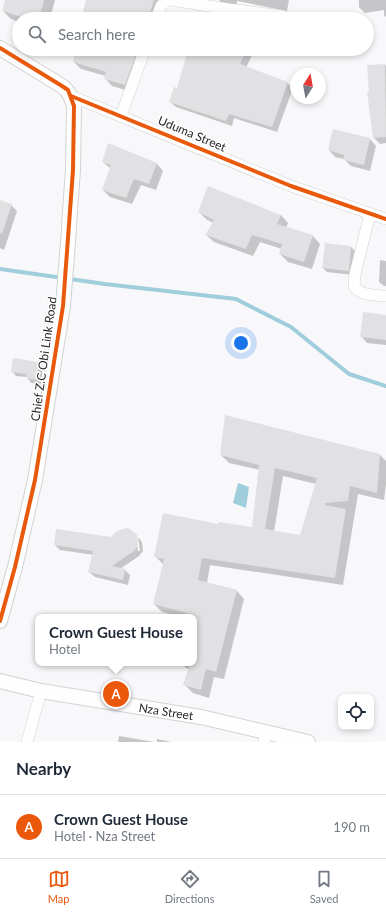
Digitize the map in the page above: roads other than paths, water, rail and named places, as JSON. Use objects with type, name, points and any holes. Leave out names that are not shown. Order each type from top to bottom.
[{"type":"street","points":[[159,12],[161,6],[167,0]]},
{"type":"street","points":[[171,0],[251,12]]},
{"type":"street","name":"Uduma Street","points":[[0,48],[12,55]]},
{"type":"street","name":"Uduma Street","points":[[13,56],[68,90],[71,96],[290,186],[386,219]]},
{"type":"street","points":[[121,116],[142,56]]},
{"type":"street","name":"Chief Z.C Obi Link Road","points":[[0,621],[15,567],[35,480],[63,306],[73,170],[74,106],[71,96]]},
{"type":"street","points":[[370,214],[355,274],[354,286],[358,291],[364,294],[386,296]]},
{"type":"street","name":"Nza Street","points":[[0,681],[41,691],[201,718],[265,737],[308,742]]},
{"type":"street","points":[[27,742],[41,691]]},
{"type":"water","points":[[238,483],[249,487],[246,508],[233,503]]},
{"type":"waterway","points":[[0,269],[105,284],[236,299],[291,327],[349,374],[386,386]]},
{"type":"place","name":"Crown Guest House","points":[[116,694]]}]
